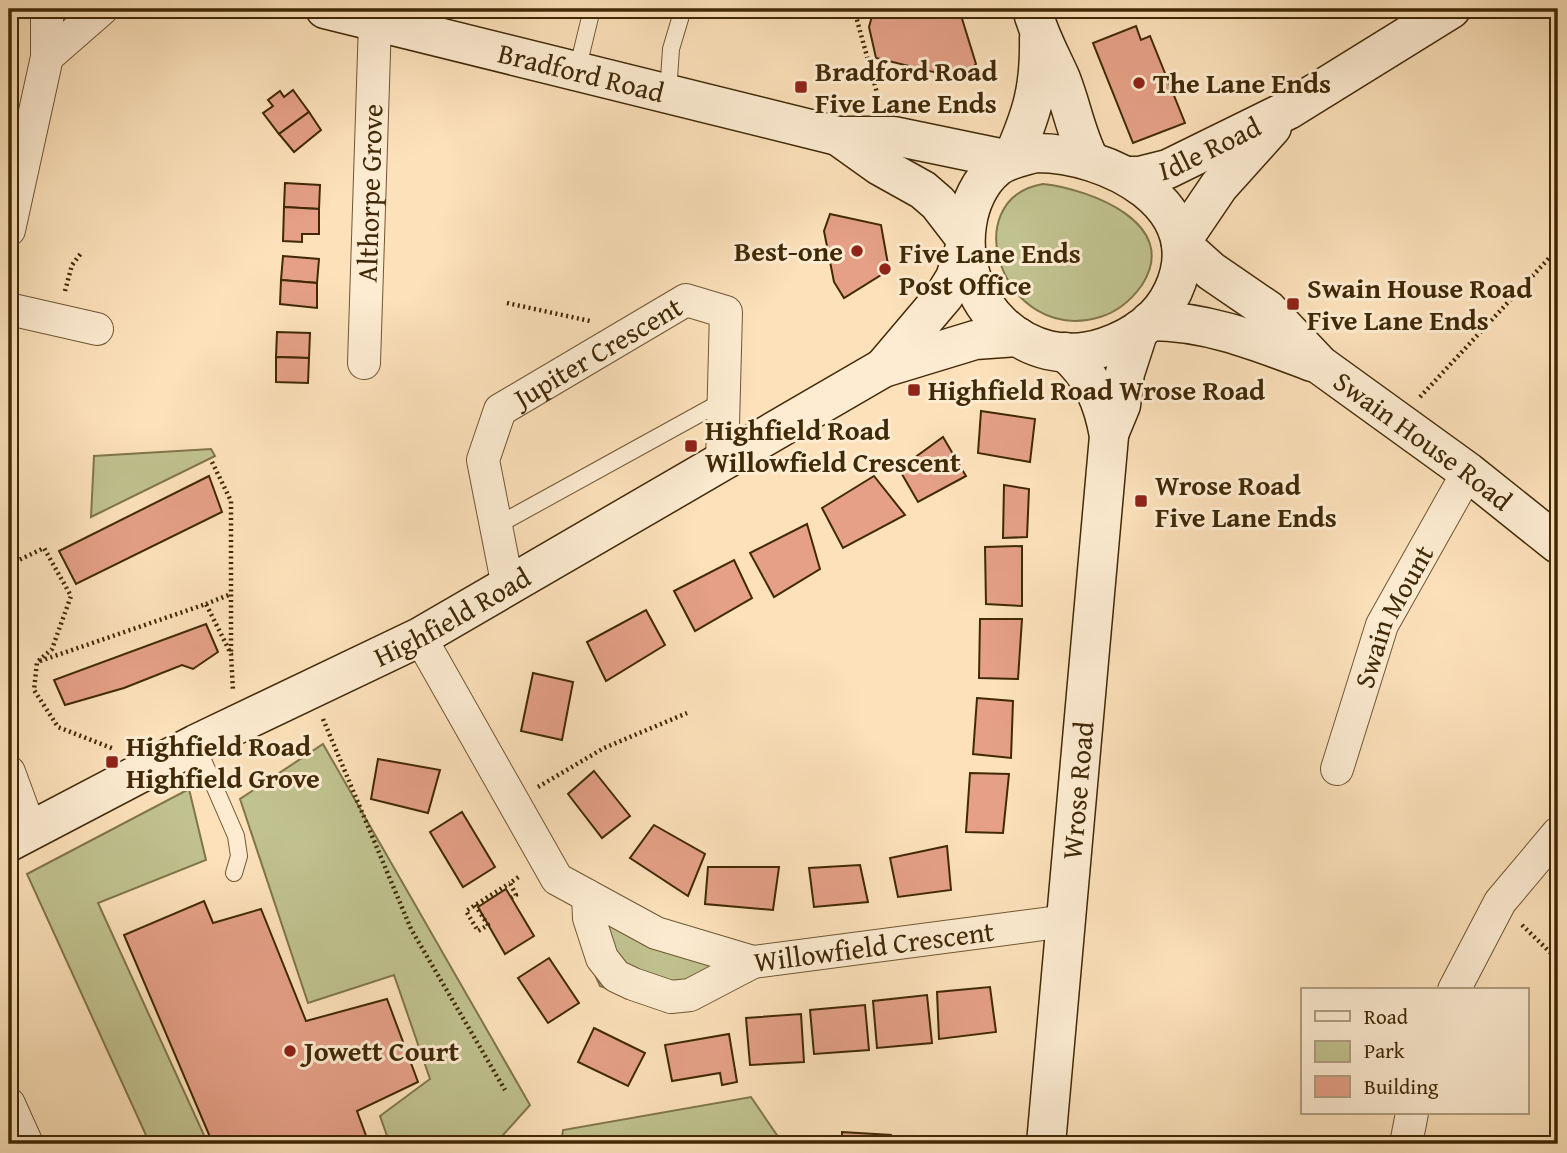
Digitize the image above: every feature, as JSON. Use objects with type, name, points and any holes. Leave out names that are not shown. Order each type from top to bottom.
[{"type":"street","points":[[9,230],[47,57],[47,9]]},
{"type":"street","points":[[47,57],[102,9]]},
{"type":"street","name":"Bradford Road","points":[[325,9],[838,136],[894,136],[1011,160]]},
{"type":"street","name":"Idle Road","points":[[1127,176],[1140,176],[1168,169],[1288,110],[1451,9]]},
{"type":"street","name":"Althorpe Grove","points":[[364,363],[375,22]]},
{"type":"street","points":[[1011,160],[1034,104],[1038,83],[1035,22]]},
{"type":"street","points":[[1035,22],[1061,80],[1075,129],[1090,161]]},
{"type":"street","name":"Idle Road","points":[[1181,243],[1219,187],[1288,110]]},
{"type":"street","name":"Bradford Road","points":[[838,136],[938,202],[965,243]]},
{"type":"street","points":[[1035,153],[1052,153],[1090,161],[1127,176],[1167,210],[1177,227],[1183,257],[1178,279],[1163,308],[1145,326],[1105,347],[1086,352],[1065,352],[1040,347],[1018,337],[1001,325],[983,305],[972,281],[965,243],[969,213],[975,196],[990,174],[1011,160],[1035,153]]},
{"type":"street","name":"Highfield Road","points":[[883,368],[944,296],[955,278],[965,243]]},
{"type":"street","name":"Swain House Road","points":[[1181,243],[1211,271],[1268,310],[1321,365],[1468,472],[1558,544]]},
{"type":"street","name":"Jupiter Crescent","points":[[508,587],[483,460],[500,410],[686,300],[726,312],[722,463]]},
{"type":"street","points":[[9,309],[97,329]]},
{"type":"street","name":"Swain House Road","points":[[1145,326],[1190,323],[1216,328],[1321,365]]},
{"type":"street","name":"Wrose Road","points":[[1108,436],[1121,405],[1125,373],[1145,326]]},
{"type":"street","name":"Highfield Road","points":[[20,837],[196,744],[419,637],[883,368],[975,340],[1018,337]]},
{"type":"street","name":"Wrose Road","points":[[1046,1144],[1108,436],[1105,414],[1089,377],[1065,352]]},
{"type":"street","name":"Swain Mount","points":[[1337,769],[1382,625],[1468,472]]},
{"type":"street","name":"Willowfield Crescent","points":[[419,637],[558,879],[656,933],[753,962],[1066,921]]},
{"type":"street","points":[[9,772],[20,837]]},
{"type":"street","points":[[1455,988],[1500,902],[1558,833]]},
{"type":"street","points":[[589,896],[589,918],[602,958],[616,976],[633,984],[671,997],[690,995],[753,962]]},
{"type":"street","points":[[9,1104],[27,1144]]},
{"type":"street","points":[[1406,1144],[1412,1114]]},
{"type":"lane","points":[[577,71],[592,9]]},
{"type":"lane","points":[[668,93],[671,50],[683,9]]},
{"type":"lane","points":[[496,526],[723,401]]},
{"type":"lane","points":[[196,744],[236,836],[239,856],[234,873]]},
{"type":"path","points":[[854,9],[880,104]]},
{"type":"path","points":[[62,302],[72,265],[82,252]]},
{"type":"path","points":[[1398,420],[1552,255],[1558,254]]},
{"type":"path","points":[[507,303],[595,322]]},
{"type":"path","points":[[212,462],[231,501],[234,698]]},
{"type":"path","points":[[9,560],[19,560],[44,548],[71,596],[52,649],[37,662],[34,690],[58,727],[121,751]]},
{"type":"path","points":[[37,662],[231,594]]},
{"type":"path","points":[[206,604],[232,654]]},
{"type":"path","points":[[311,689],[411,929],[505,1090]]},
{"type":"path","points":[[513,801],[604,748],[687,713]]},
{"type":"path","points":[[475,905],[488,925],[478,931],[466,911],[475,905],[510,883]]},
{"type":"path","points":[[1500,902],[1558,960]]},
{"type":"green space","points":[[1043,184],[1084,193],[1125,213],[1140,227],[1150,244],[1151,263],[1142,285],[1129,300],[1112,312],[1100,317],[1066,320],[1038,311],[1016,292],[1002,267],[996,240],[1001,215],[1016,195]]},
{"type":"green space","points":[[211,449],[215,456],[91,517],[94,456]]},
{"type":"green space","points":[[323,744],[530,1105],[495,1144],[390,1144],[380,1116],[430,1079],[394,975],[308,1003],[240,799]]},
{"type":"green space","points":[[189,789],[206,860],[98,903],[208,1144],[150,1144],[27,874]]},
{"type":"green space","points":[[593,893],[753,962],[656,1007],[600,986],[581,943]]},
{"type":"green space","points":[[751,1097],[783,1144],[561,1144],[563,1130]]},
{"type":"building","points":[[874,9],[959,9],[976,64],[962,79],[876,58],[869,27]]},
{"type":"building","name":"The Lane Ends","points":[[1136,26],[1141,40],[1150,36],[1185,123],[1133,143],[1093,43]]},
{"type":"building","points":[[293,90],[309,112],[279,134],[263,113],[273,106],[268,100],[280,91],[284,97]]},
{"type":"building","points":[[309,112],[321,130],[294,152],[279,134]]},
{"type":"building","points":[[285,183],[320,185],[319,209],[284,207]]},
{"type":"building","points":[[284,207],[319,209],[319,234],[302,234],[302,242],[283,241]]},
{"type":"building","name":"Best-one","points":[[830,214],[881,225],[889,270],[844,298],[834,282],[824,231]]},
{"type":"building","points":[[283,256],[319,259],[317,283],[281,280]]},
{"type":"building","points":[[281,280],[317,283],[317,308],[280,304]]},
{"type":"building","points":[[277,332],[310,333],[309,358],[276,357]]},
{"type":"building","points":[[276,357],[309,358],[308,383],[276,382]]},
{"type":"building","points":[[981,411],[1035,419],[1030,462],[978,453]]},
{"type":"building","points":[[943,437],[966,476],[918,502],[899,469]]},
{"type":"building","points":[[209,476],[222,512],[76,584],[59,551]]},
{"type":"building","points":[[874,476],[905,515],[843,548],[822,508]]},
{"type":"building","points":[[1004,485],[1029,489],[1027,537],[1003,538]]},
{"type":"building","points":[[807,524],[820,569],[774,597],[750,553]]},
{"type":"building","points":[[1022,546],[1022,606],[986,604],[985,547]]},
{"type":"building","points":[[734,560],[752,598],[695,631],[674,591]]},
{"type":"building","points":[[646,610],[665,645],[606,681],[587,642]]},
{"type":"building","points":[[980,619],[1022,619],[1018,679],[979,678]]},
{"type":"building","points":[[206,624],[218,652],[193,669],[182,665],[124,688],[65,705],[54,680]]},
{"type":"building","points":[[533,673],[573,682],[562,740],[521,731]]},
{"type":"building","points":[[977,698],[1013,701],[1011,758],[973,754]]},
{"type":"building","points":[[378,759],[440,770],[428,813],[371,799]]},
{"type":"building","points":[[594,771],[630,816],[602,838],[568,794]]},
{"type":"building","points":[[970,773],[1009,774],[1003,833],[966,832]]},
{"type":"building","points":[[462,812],[495,867],[463,887],[430,832]]},
{"type":"building","points":[[654,825],[705,854],[688,896],[630,858]]},
{"type":"building","points":[[947,846],[951,890],[898,897],[890,858]]},
{"type":"building","points":[[860,865],[868,902],[814,907],[809,868]]},
{"type":"building","points":[[708,867],[779,867],[773,910],[705,904]]},
{"type":"building","points":[[506,889],[534,936],[505,954],[478,907]]},
{"type":"building","name":"Jowett Court","points":[[204,901],[213,923],[261,909],[306,1021],[387,999],[418,1082],[357,1111],[369,1144],[213,1144],[124,935]]},
{"type":"building","points":[[549,958],[579,1003],[548,1023],[518,978]]},
{"type":"building","points":[[990,987],[996,1032],[939,1039],[937,992]]},
{"type":"building","points":[[927,995],[932,1043],[877,1048],[873,1001]]},
{"type":"building","points":[[865,1005],[869,1050],[814,1054],[810,1010]]},
{"type":"building","points":[[801,1014],[804,1062],[750,1065],[746,1018]]},
{"type":"building","points":[[594,1028],[645,1053],[628,1086],[578,1062]]},
{"type":"building","points":[[729,1034],[737,1082],[722,1085],[720,1073],[672,1081],[665,1045]]},
{"type":"building","points":[[842,1132],[891,1135],[891,1144],[842,1144]]},
{"type":"place","name":"The Lane Ends","points":[[1139,83]]},
{"type":"place","name":"Bradford Road Five Lane Ends","points":[[801,87]]},
{"type":"place","name":"Best-one","points":[[857,251]]},
{"type":"place","name":"Five Lane Ends Post Office","points":[[885,269]]},
{"type":"place","name":"Swain House Road Five Lane Ends","points":[[1293,304]]},
{"type":"place","name":"Highfield Road Wrose Road","points":[[914,390]]},
{"type":"place","name":"Highfield Road Willowfield Crescent","points":[[691,446]]},
{"type":"place","name":"Wrose Road Five Lane Ends","points":[[1141,501]]},
{"type":"place","name":"Highfield Road Highfield Grove","points":[[112,762]]},
{"type":"place","name":"Jowett Court","points":[[290,1051]]}]
